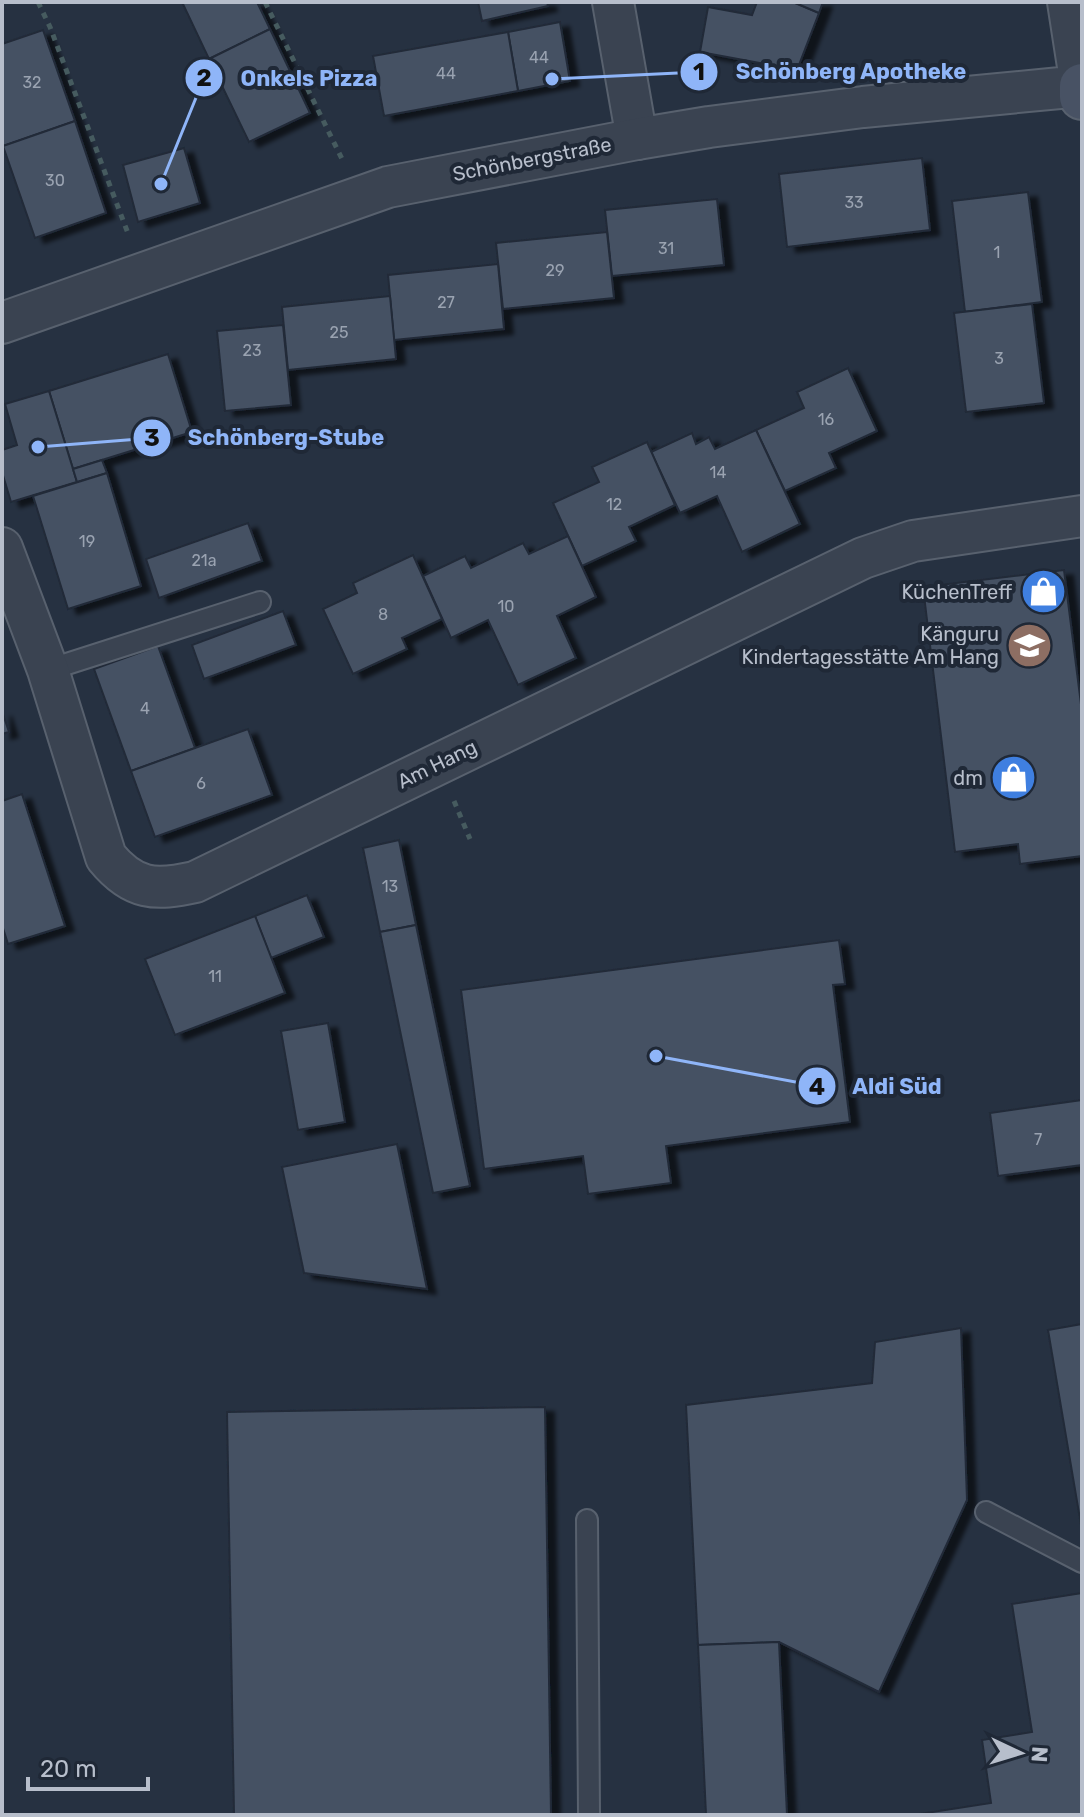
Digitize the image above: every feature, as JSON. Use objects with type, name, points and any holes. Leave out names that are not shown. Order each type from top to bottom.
[{"type":"street","points":[[613,2],[637,139]]},
{"type":"street","points":[[1068,2],[1082,89]]},
{"type":"street","name":"Schönbergstraße","points":[[2,323],[388,187],[637,139],[863,107],[1082,89]]},
{"type":"street","name":"Am Hang","points":[[2,548],[48,670],[106,857],[121,875],[136,884],[170,888],[195,882],[863,558],[913,541],[1082,516]]},
{"type":"lane","points":[[48,670],[260,602]]},
{"type":"lane","points":[[986,1512],[1082,1562]]},
{"type":"lane","points":[[587,1520],[589,1815]]},
{"type":"path","points":[[38,2],[143,273]]},
{"type":"path","points":[[265,2],[360,197]]},
{"type":"building","points":[[182,2],[257,2],[270,29],[209,59]]},
{"type":"building","points":[[478,2],[547,2],[548,6],[482,21]]},
{"type":"building","points":[[757,2],[793,2],[819,13],[797,70],[700,52],[708,7],[752,15]]},
{"type":"building","points":[[793,2],[823,2],[819,13]]},
{"type":"building","points":[[560,22],[570,81],[518,91],[508,32]]},
{"type":"building","points":[[270,29],[310,113],[249,142],[209,59]]},
{"type":"building","points":[[43,30],[75,121],[3,146],[2,44]]},
{"type":"building","points":[[508,32],[518,91],[384,116],[373,56]]},
{"type":"building","points":[[75,121],[106,213],[35,238],[3,146]]},
{"type":"building","points":[[184,148],[200,203],[138,222],[123,165]]},
{"type":"building","points":[[922,158],[930,230],[787,247],[779,174]]},
{"type":"building","points":[[1028,192],[1042,302],[965,312],[952,201]]},
{"type":"building","points":[[717,199],[724,265],[612,276],[605,210]]},
{"type":"building","points":[[607,232],[614,298],[503,309],[496,243]]},
{"type":"building","points":[[498,264],[504,329],[394,340],[388,275]]},
{"type":"building","points":[[390,296],[396,359],[288,370],[282,307]]},
{"type":"building","points":[[1032,304],[1044,403],[966,412],[954,313]]},
{"type":"building","points":[[283,325],[291,405],[225,411],[217,331]]},
{"type":"building","points":[[168,354],[192,432],[73,469],[49,391]]},
{"type":"building","points":[[848,368],[877,431],[829,453],[836,468],[785,491],[756,430],[804,408],[797,392]]},
{"type":"building","points":[[49,391],[77,482],[11,502],[2,472],[2,450],[17,445],[5,404]]},
{"type":"building","points":[[756,430],[800,524],[742,552],[717,496],[680,513],[651,452],[692,433],[696,444],[709,437],[715,449]]},
{"type":"building","points":[[647,442],[675,505],[629,527],[636,541],[582,566],[553,503],[599,482],[592,467]]},
{"type":"building","points":[[102,460],[107,473],[77,482],[73,469]]},
{"type":"building","points":[[107,473],[141,586],[68,609],[33,496]]},
{"type":"building","points":[[248,523],[262,561],[159,598],[146,559]]},
{"type":"building","points":[[568,536],[596,597],[557,616],[576,658],[518,685],[488,620],[451,638],[423,576],[465,556],[471,568],[523,543],[529,554]]},
{"type":"building","points":[[413,555],[442,619],[402,638],[407,649],[353,674],[323,609],[357,593],[353,583]]},
{"type":"building","name":"dm","points":[[1064,570],[1082,712],[1082,856],[1020,864],[1018,844],[955,852],[923,587]]},
{"type":"building","points":[[283,611],[296,645],[204,679],[192,645]]},
{"type":"building","points":[[158,646],[195,748],[131,771],[94,669]]},
{"type":"building","points":[[2,711],[9,732],[2,734]]},
{"type":"building","points":[[248,729],[272,795],[155,837],[131,771]]},
{"type":"building","points":[[22,794],[65,926],[8,944],[2,925],[2,801]]},
{"type":"building","points":[[399,840],[416,925],[380,932],[363,848]]},
{"type":"building","points":[[307,895],[324,937],[271,958],[255,916]]},
{"type":"building","points":[[255,916],[285,993],[175,1035],[145,959]]},
{"type":"building","points":[[416,925],[470,1186],[433,1193],[380,932]]},
{"type":"building","points":[[839,940],[845,984],[833,985],[850,1122],[666,1146],[671,1183],[588,1194],[583,1156],[484,1169],[461,990]]},
{"type":"building","points":[[328,1023],[345,1122],[298,1130],[281,1031]]},
{"type":"building","points":[[1082,1100],[1082,1165],[998,1176],[990,1113]]},
{"type":"building","points":[[397,1144],[427,1289],[304,1273],[282,1167]]},
{"type":"building","points":[[1082,1324],[1082,1525],[1081,1525],[1048,1330]]},
{"type":"building","points":[[961,1328],[967,1500],[879,1692],[779,1642],[698,1645],[686,1405],[872,1383],[875,1342]]},
{"type":"building","points":[[545,1407],[551,1815],[234,1815],[227,1412]]},
{"type":"building","points":[[1082,1593],[1082,1815],[913,1815],[991,1803],[982,1740],[1032,1732],[1012,1604]]},
{"type":"building","points":[[779,1642],[787,1815],[706,1815],[698,1645]]},
{"type":"place","name":"Schönberg Apotheke","points":[[552,79]]},
{"type":"place","name":"Onkels Pizza","points":[[161,184]]},
{"type":"place","name":"Schönberg-Stube","points":[[38,447]]},
{"type":"place","name":"KüchenTreff","points":[[1043,592]]},
{"type":"place","name":"Känguru Kindertagesstätte Am Hang","points":[[1030,646]]},
{"type":"place","name":"dm","points":[[1014,778]]},
{"type":"place","name":"Aldi Süd","points":[[656,1056]]}]
